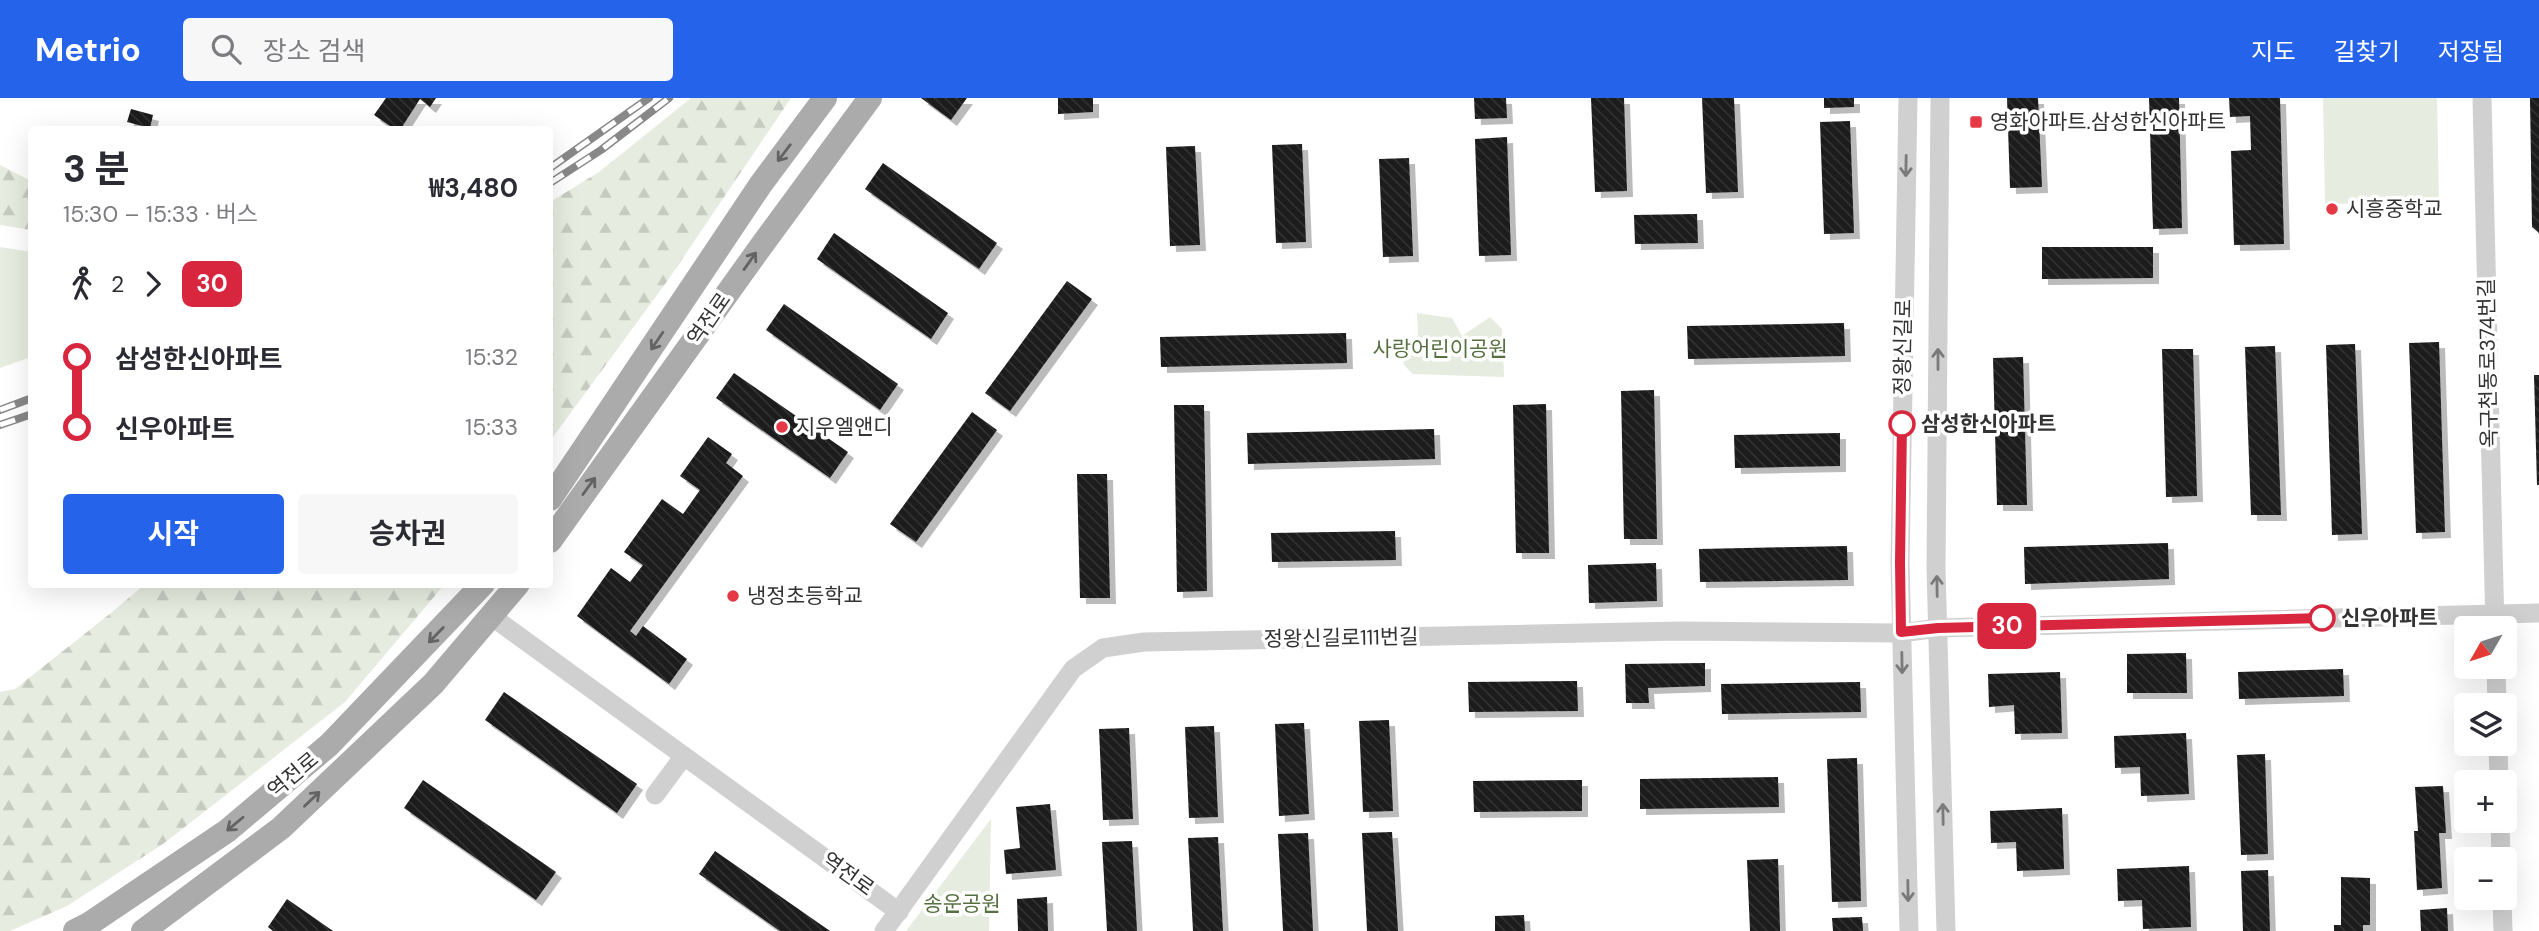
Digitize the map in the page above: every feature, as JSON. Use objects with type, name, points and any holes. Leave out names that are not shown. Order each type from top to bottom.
[{"type":"main road","name":"역전로","points":[[553,495],[761,184],[825,98]]},
{"type":"main road","name":"역전로","points":[[553,537],[870,98]]},
{"type":"main road","name":"역전로","points":[[75,931],[228,831],[329,745],[479,588]]},
{"type":"main road","name":"역전로","points":[[143,931],[281,828],[433,684],[515,588]]},
{"type":"street","name":"정왕신길로","points":[[1908,98],[1900,563],[1909,931]]},
{"type":"street","name":"정왕신길로","points":[[1940,98],[1936,568],[1946,931]]},
{"type":"street","name":"옥구천동로374번길","points":[[2482,98],[2495,616]]},
{"type":"street","name":"정왕신길로111번길","points":[[2517,617],[2539,613]]},
{"type":"street","name":"역전로","points":[[491,616],[899,912]]},
{"type":"street","name":"정왕신길로111번길","points":[[884,931],[1073,669],[1103,648],[1144,642],[1668,631],[1901,632],[1938,628],[2454,622]]},
{"type":"street","points":[[655,795],[684,756]]},
{"type":"street","points":[[2502,910],[2503,931]]},
{"type":"green space","points":[[691,98],[791,98],[668,280],[553,437],[553,200],[599,172]]},
{"type":"green space","points":[[2323,98],[2437,98],[2439,202],[2325,204]]},
{"type":"green space","points":[[0,165],[28,179],[28,230],[0,225]]},
{"type":"green space","points":[[0,247],[28,251],[28,358],[0,368]]},
{"type":"green space","name":"사랑어린이공원","points":[[1417,313],[1452,318],[1462,336],[1490,317],[1502,329],[1504,377],[1413,374],[1404,365],[1402,352],[1418,335]]},
{"type":"green space","points":[[140,588],[441,588],[345,702],[163,844],[67,906],[10,931],[0,931],[0,692],[15,689]]},
{"type":"green space","name":"송운공원","points":[[991,819],[989,931],[906,931]]},
{"type":"building","points":[[386,98],[436,98],[430,107],[420,99],[403,126],[390,126],[374,115]]},
{"type":"building","points":[[921,98],[967,98],[951,120]]},
{"type":"building","points":[[1058,98],[1093,98],[1093,112],[1058,114]]},
{"type":"building","points":[[1474,98],[1506,98],[1507,118],[1475,119]]},
{"type":"building","points":[[1591,98],[1624,98],[1627,191],[1595,192]]},
{"type":"building","points":[[1702,98],[1734,98],[1738,192],[1706,193]]},
{"type":"building","points":[[1824,98],[1854,98],[1854,107],[1824,108]]},
{"type":"building","points":[[2007,98],[2038,98],[2042,187],[2010,188]]},
{"type":"building","points":[[2149,98],[2179,98],[2182,228],[2153,229]]},
{"type":"building","name":"시흥중학교","points":[[2229,98],[2280,98],[2284,244],[2234,245],[2231,151],[2251,150],[2250,116],[2230,117]]},
{"type":"building","points":[[2530,98],[2539,98],[2539,233],[2532,227]]},
{"type":"building","points":[[131,109],[153,115],[150,126],[127,122]]},
{"type":"building","points":[[1850,121],[1854,233],[1824,234],[1820,122]]},
{"type":"building","points":[[1507,137],[1511,255],[1479,256],[1475,139]]},
{"type":"building","points":[[1302,144],[1306,242],[1276,243],[1272,145]]},
{"type":"building","points":[[1195,146],[1200,245],[1170,246],[1166,147]]},
{"type":"building","points":[[1409,158],[1413,256],[1383,257],[1379,159]]},
{"type":"building","points":[[883,163],[997,243],[979,269],[865,189]]},
{"type":"building","points":[[1697,214],[1698,243],[1635,244],[1634,215]]},
{"type":"building","points":[[834,233],[948,313],[931,339],[817,259]]},
{"type":"building","points":[[2042,247],[2153,247],[2153,278],[2042,279]]},
{"type":"building","points":[[1067,281],[1092,299],[1010,411],[985,393]]},
{"type":"building","points":[[784,304],[898,384],[880,410],[766,330]]},
{"type":"building","points":[[1844,323],[1845,356],[1688,359],[1687,326]]},
{"type":"building","points":[[1346,333],[1347,363],[1161,367],[1160,337]]},
{"type":"building","points":[[2439,342],[2445,532],[2416,533],[2409,343]]},
{"type":"building","points":[[2355,344],[2362,534],[2332,535],[2326,345]]},
{"type":"building","points":[[2275,346],[2281,515],[2251,515],[2245,347]]},
{"type":"building","points":[[2162,349],[2193,349],[2197,496],[2166,497]]},
{"type":"building","points":[[2023,357],[2027,505],[1997,505],[1993,358]]},
{"type":"building","points":[[734,373],[848,452],[830,478],[716,398]]},
{"type":"building","points":[[2534,375],[2539,375],[2539,485],[2537,485]]},
{"type":"building","points":[[1654,390],[1657,539],[1624,539],[1621,391]]},
{"type":"building","points":[[1546,404],[1549,553],[1516,553],[1513,405]]},
{"type":"building","points":[[1174,405],[1204,405],[1207,591],[1177,592]]},
{"type":"building","points":[[972,412],[997,430],[916,542],[890,524]]},
{"type":"building","points":[[1434,429],[1435,459],[1248,464],[1247,433]]},
{"type":"building","points":[[1840,433],[1840,466],[1735,468],[1734,435]]},
{"type":"building","points":[[708,437],[732,454],[726,463],[743,476],[630,631],[636,636],[643,626],[687,659],[669,684],[577,616],[611,568],[630,582],[643,565],[624,552],[662,499],[683,514],[700,490],[680,476]]},
{"type":"building","points":[[1077,474],[1107,474],[1110,598],[1080,598]]},
{"type":"building","points":[[1395,531],[1396,560],[1272,562],[1271,533]]},
{"type":"building","points":[[2168,543],[2169,579],[2025,584],[2024,547]]},
{"type":"building","points":[[1847,546],[1848,580],[1700,582],[1699,549]]},
{"type":"building","points":[[1656,563],[1657,601],[1589,603],[1588,565]]},
{"type":"building","points":[[2186,653],[2187,693],[2127,693],[2127,654]]},
{"type":"building","points":[[1705,663],[1705,686],[1648,688],[1649,703],[1626,703],[1625,664]]},
{"type":"building","points":[[2343,669],[2344,696],[2239,699],[2238,672]]},
{"type":"building","points":[[2060,672],[2062,733],[2015,734],[2014,705],[1989,707],[1988,674]]},
{"type":"building","points":[[1577,681],[1578,711],[1469,712],[1468,682]]},
{"type":"building","points":[[1860,682],[1861,712],[1722,714],[1721,684]]},
{"type":"building","points":[[504,692],[637,784],[617,813],[485,720]]},
{"type":"building","points":[[1389,720],[1393,811],[1363,812],[1359,721]]},
{"type":"building","points":[[1304,723],[1309,814],[1279,816],[1275,724]]},
{"type":"building","points":[[1214,726],[1218,817],[1189,818],[1185,727]]},
{"type":"building","points":[[1129,728],[1133,819],[1103,820],[1099,729]]},
{"type":"building","points":[[2186,733],[2189,794],[2141,796],[2140,767],[2115,768],[2114,736]]},
{"type":"building","points":[[2265,754],[2268,854],[2241,855],[2237,755]]},
{"type":"building","points":[[1857,758],[1861,901],[1832,902],[1827,759]]},
{"type":"building","points":[[1778,777],[1779,807],[1640,809],[1640,779]]},
{"type":"building","points":[[423,780],[556,872],[536,900],[404,808]]},
{"type":"building","points":[[1582,780],[1582,811],[1474,812],[1473,781]]},
{"type":"building","points":[[2443,786],[2446,833],[2439,833],[2442,888],[2417,890],[2414,831],[2418,831],[2415,787]]},
{"type":"building","points":[[1050,804],[1056,870],[1006,874],[1004,850],[1020,848],[1016,807]]},
{"type":"building","points":[[2062,808],[2064,869],[2017,871],[2016,842],[1991,843],[1990,811]]},
{"type":"building","points":[[1392,832],[1398,931],[1367,931],[1362,833]]},
{"type":"building","points":[[1308,833],[1313,931],[1283,931],[1278,834]]},
{"type":"building","points":[[1218,837],[1223,931],[1193,931],[1188,838]]},
{"type":"building","points":[[1132,841],[1137,931],[1107,931],[1102,842]]},
{"type":"building","points":[[715,851],[830,931],[780,931],[699,874]]},
{"type":"building","points":[[1778,859],[1780,931],[1750,931],[1747,860]]},
{"type":"building","points":[[2189,866],[2191,927],[2143,929],[2142,900],[2118,901],[2117,869]]},
{"type":"building","points":[[2268,870],[2270,931],[2243,931],[2241,871]]},
{"type":"building","points":[[2341,877],[2370,878],[2370,925],[2363,925],[2363,931],[2334,931],[2334,925],[2341,925]]},
{"type":"building","points":[[1047,897],[1048,931],[1018,931],[1017,899]]},
{"type":"building","points":[[287,899],[333,931],[273,931],[268,927]]},
{"type":"building","points":[[2447,908],[2448,931],[2421,931],[2420,910]]},
{"type":"building","points":[[1524,915],[1525,931],[1495,931],[1495,916]]},
{"type":"building","points":[[1862,917],[1863,931],[1833,931],[1832,918]]},
{"type":"railway","points":[[553,166],[649,98]]},
{"type":"railway","points":[[553,181],[601,150],[669,98]]},
{"type":"railway","points":[[0,410],[28,400]]},
{"type":"railway","points":[[0,425],[28,415]]},
{"type":"bus line","name":"30","points":[[1902,424],[1901,632],[1938,628],[2322,618]]},
{"type":"place","name":"영화아파트.삼성한신아파트","points":[[1976,122]]},
{"type":"place","name":"시흥중학교","points":[[2332,209]]},
{"type":"place","name":"삼성한신아파트","points":[[1902,424]]},
{"type":"place","name":"지우엘앤디","points":[[782,427]]},
{"type":"place","name":"냉정초등학교","points":[[733,596]]},
{"type":"place","name":"신우아파트","points":[[2322,618]]}]
